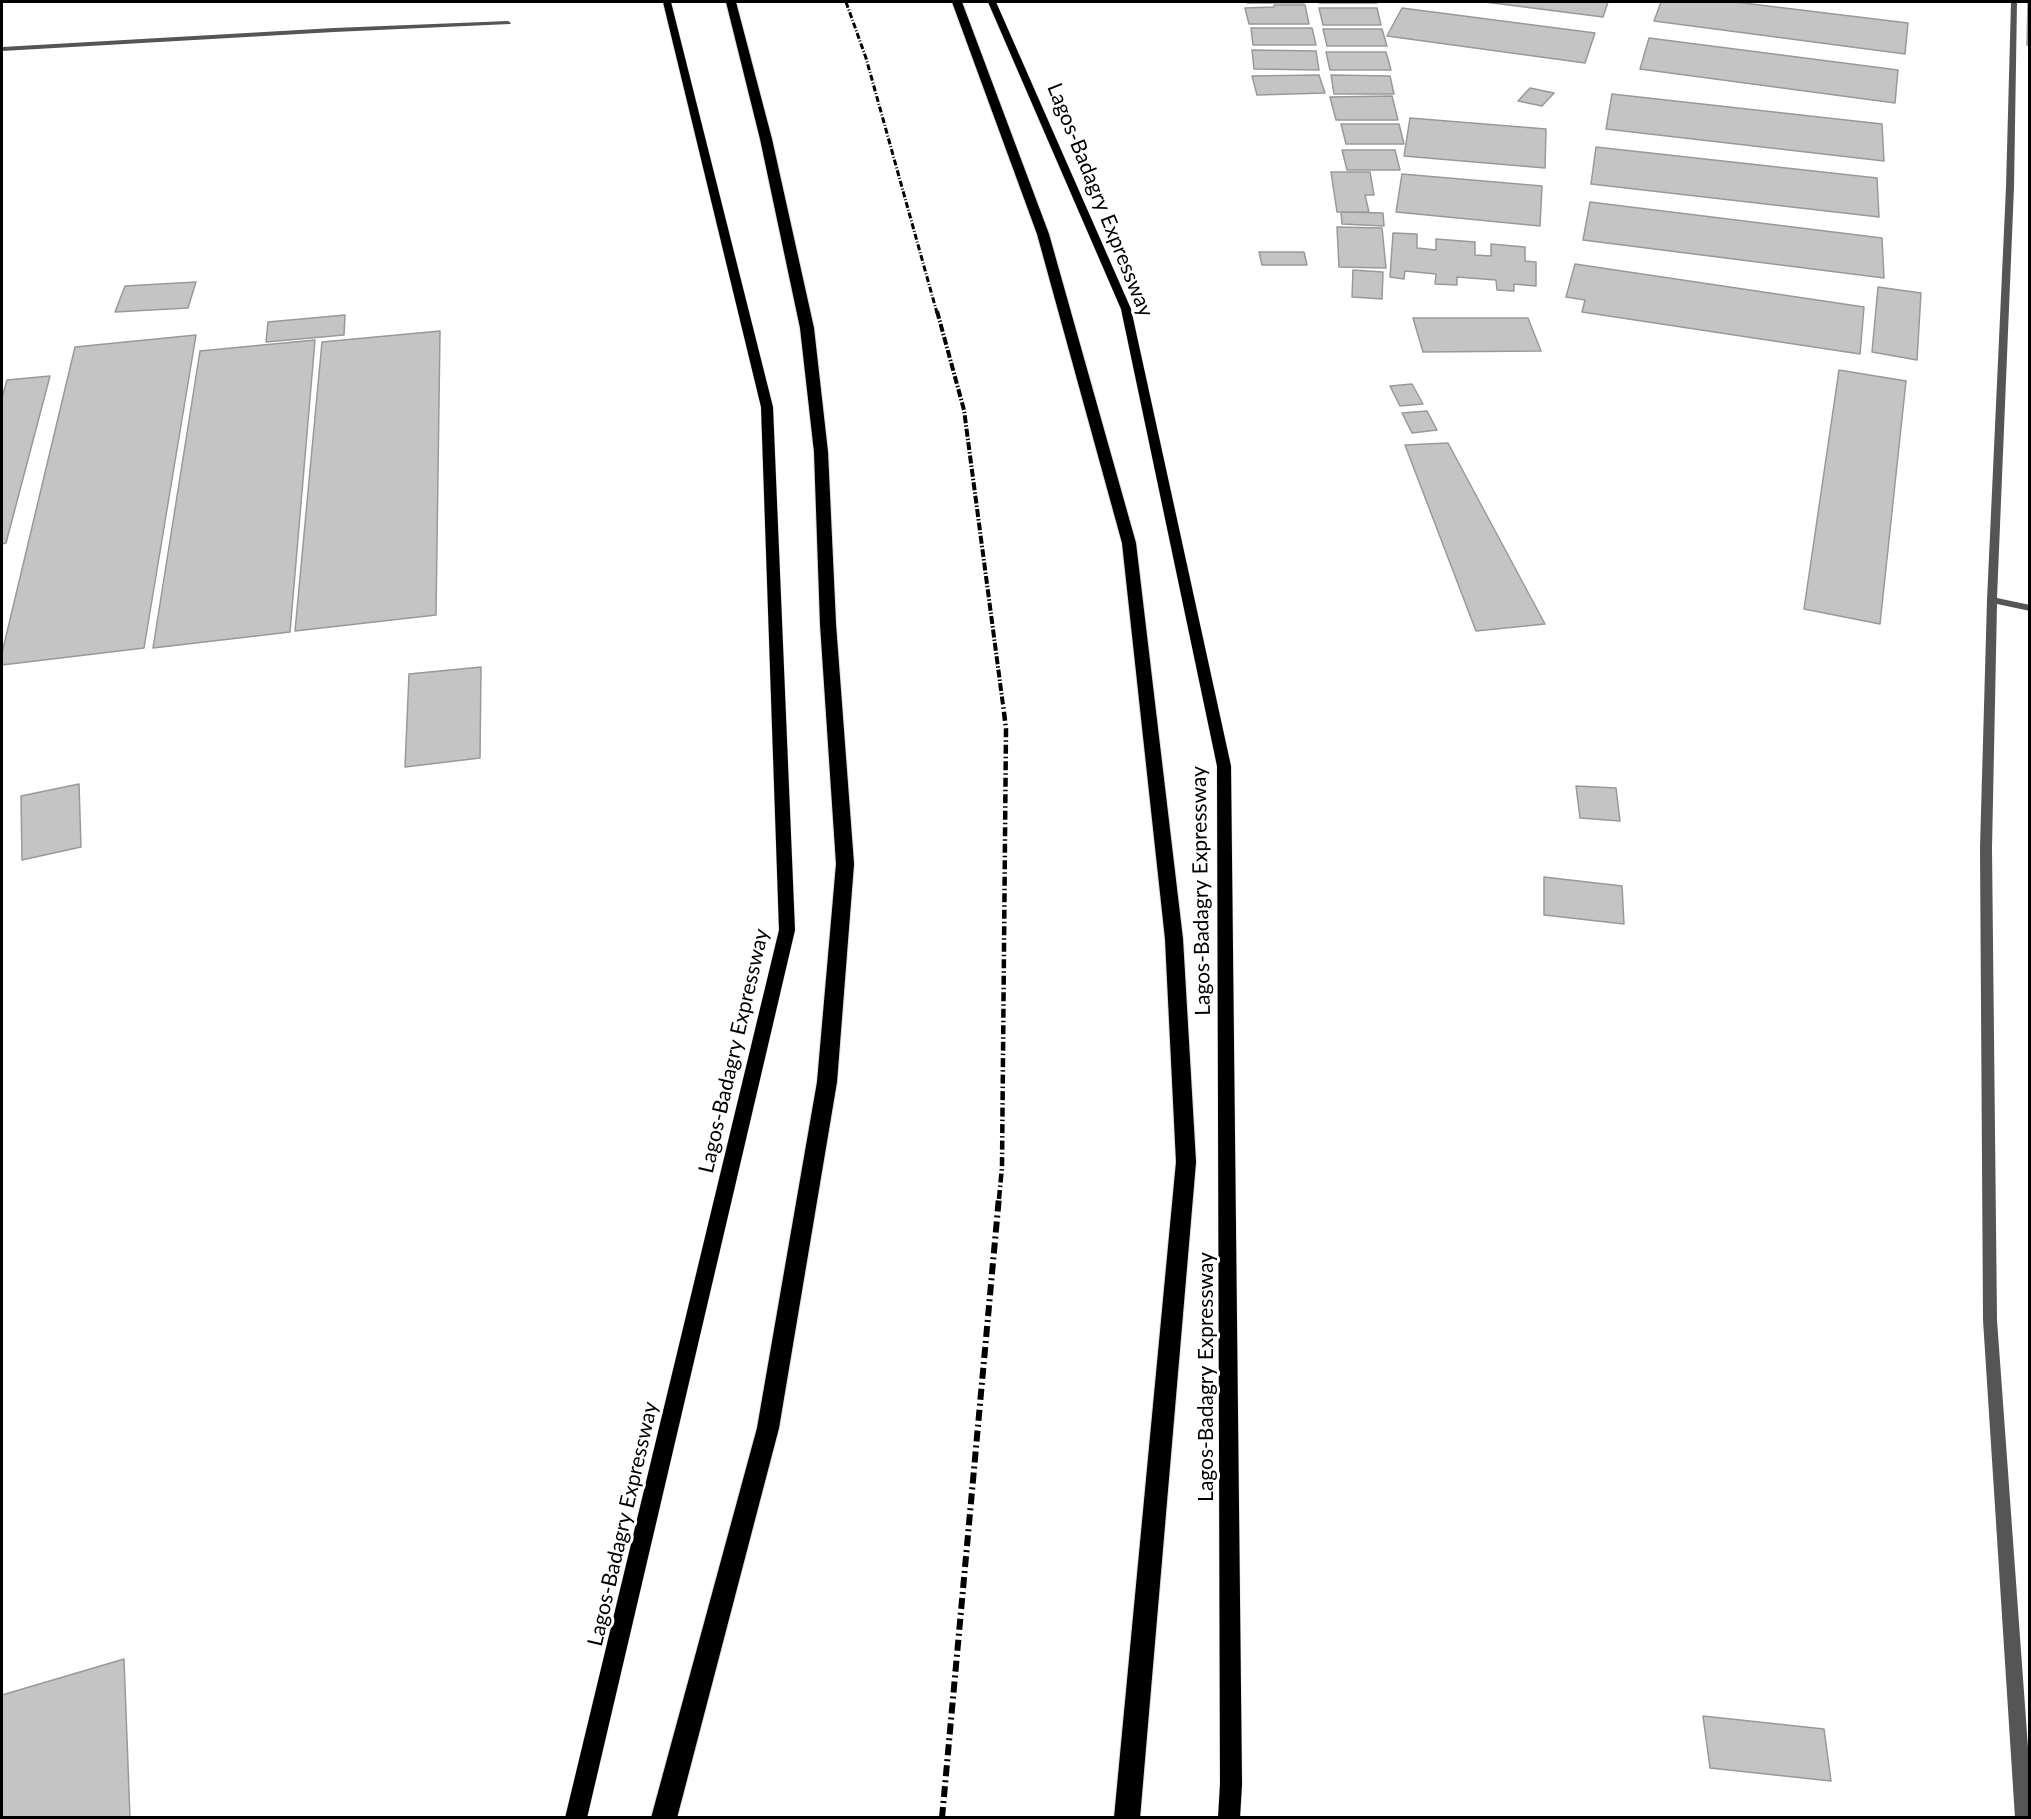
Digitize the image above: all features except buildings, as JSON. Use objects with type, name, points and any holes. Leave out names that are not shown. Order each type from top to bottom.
[{"type":"highway","points":[[664,1818],[768,1428],[827,1082],[845,864],[828,624],[821,452],[807,328],[766,139],[731,2]]},
{"type":"highway","name":"Lagos-Badagry Expressway","points":[[957,2],[1043,234],[1129,543],[1174,939],[1186,1162],[1127,1818]]},
{"type":"main road","name":"Lagos-Badagry Expressway","points":[[576,1818],[787,930],[766,407],[667,2]]},
{"type":"main road","name":"Lagos-Badagry Expressway","points":[[992,2],[1126,309],[1224,766],[1231,1784],[1229,1818]]},
{"type":"lane","points":[[2014,2],[2010,187],[1992,600],[1986,848],[1990,1320],[2024,1818]]},
{"type":"lane","points":[[2,49],[508,23]]},
{"type":"lane","points":[[1992,600],[2030,608]]},
{"type":"railway","points":[[846,2],[866,58],[937,313]]},
{"type":"railway","points":[[937,311],[964,410],[1003,705]]},
{"type":"railway","points":[[999,1199],[1002,1167],[1006,729],[1003,704]]},
{"type":"railway","points":[[942,1818],[999,1197]]}]
